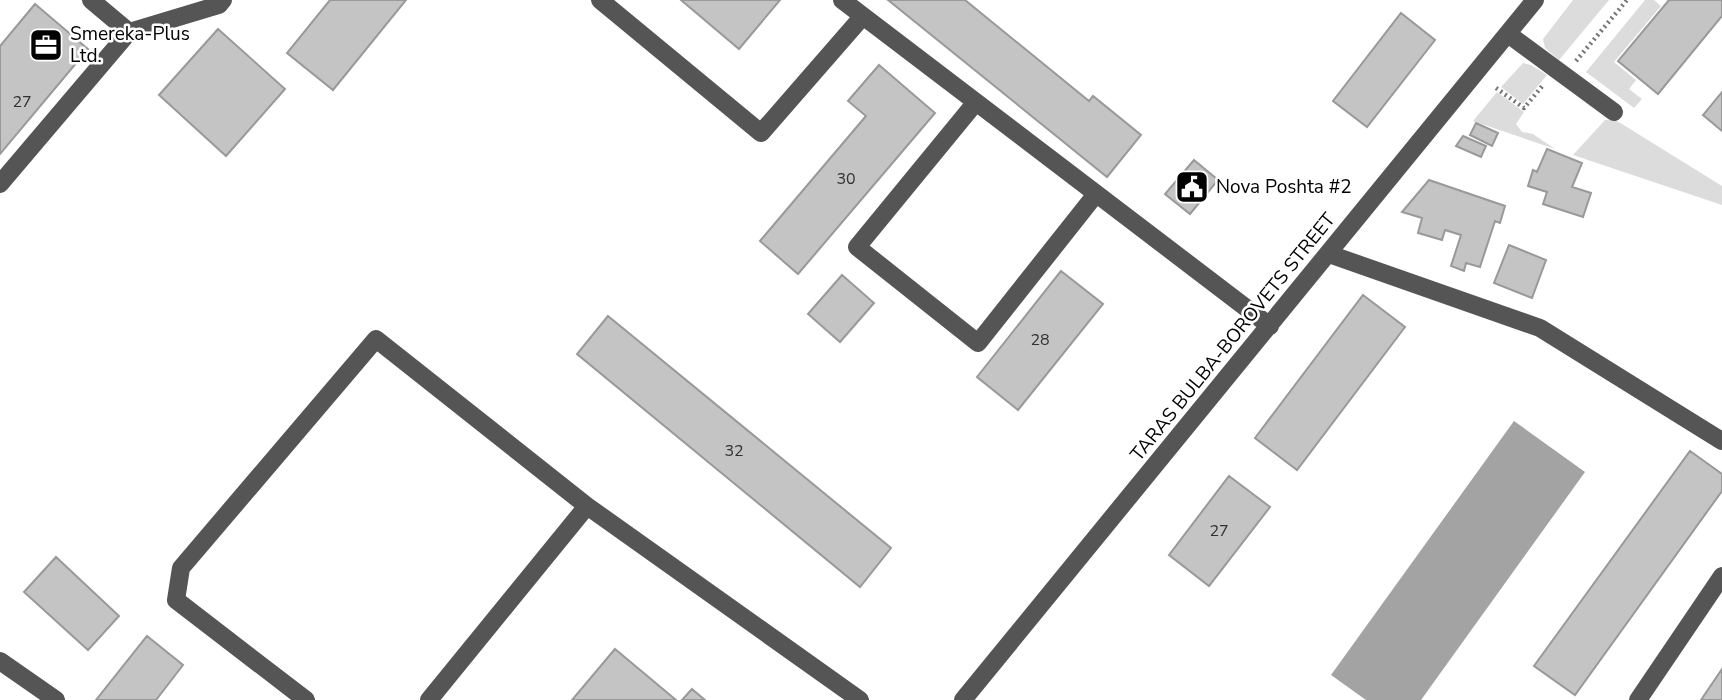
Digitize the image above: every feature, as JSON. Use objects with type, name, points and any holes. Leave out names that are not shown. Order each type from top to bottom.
[{"type":"street","points":[[90,0],[129,32]]},
{"type":"street","points":[[0,184],[129,32],[219,5],[223,0]]},
{"type":"street","points":[[600,0],[761,133],[863,16]]},
{"type":"street","points":[[842,0],[1270,326]]},
{"type":"street","name":"TARAS BULBA-BOROVETS STREET","points":[[963,700],[1535,0]]},
{"type":"street","points":[[1508,34],[1614,112]]},
{"type":"street","points":[[976,102],[857,247],[978,343],[1096,194]]},
{"type":"street","points":[[1329,254],[1540,328],[1722,441]]},
{"type":"street","points":[[306,700],[176,600],[181,568],[376,339],[587,506],[860,700]]},
{"type":"street","points":[[429,700],[587,506]]},
{"type":"street","points":[[1639,700],[1722,576]]},
{"type":"street","points":[[0,661],[56,700]]},
{"type":"path","points":[[1496,88],[1524,108],[1627,0]]},
{"type":"shaded area","points":[[1573,0],[1609,0],[1559,60],[1545,48],[1543,39]]},
{"type":"shaded area","points":[[1645,0],[1654,0],[1661,6],[1614,62],[1636,80],[1629,89],[1642,99],[1634,108],[1586,72]]},
{"type":"shaded area","points":[[1523,63],[1547,75],[1523,104],[1501,87]]},
{"type":"shaded area","points":[[1497,92],[1524,112],[1516,124],[1522,132],[1533,134],[1555,149],[1473,121]]},
{"type":"shaded area","points":[[1605,120],[1615,120],[1722,186],[1722,205],[1573,155]]},
{"type":"shaded area","points":[[1514,421],[1585,472],[1421,700],[1366,700],[1331,675]]},
{"type":"building","points":[[330,0],[406,0],[333,90],[287,53]]},
{"type":"building","points":[[681,0],[780,0],[739,49]]},
{"type":"building","points":[[888,0],[965,0],[1089,101],[1093,96],[1141,135],[1107,177]]},
{"type":"building","points":[[1669,0],[1722,0],[1722,16],[1658,94],[1618,61]]},
{"type":"building","points":[[35,4],[88,49],[0,154],[0,46]]},
{"type":"building","points":[[1401,13],[1435,40],[1367,127],[1333,101]]},
{"type":"building","points":[[218,29],[285,89],[226,156],[159,95]]},
{"type":"building","points":[[879,65],[935,113],[798,274],[760,241],[866,116],[848,101]]},
{"type":"building","points":[[1722,92],[1722,131],[1703,115]]},
{"type":"building","points":[[1476,123],[1498,133],[1492,146],[1470,135]]},
{"type":"building","points":[[1463,136],[1486,146],[1481,157],[1456,146]]},
{"type":"building","points":[[1547,149],[1582,163],[1572,187],[1591,193],[1583,217],[1543,204],[1547,192],[1528,186],[1533,170],[1537,172]]},
{"type":"building","name":"Nova Poshta #2","points":[[1194,160],[1218,180],[1190,214],[1165,194]]},
{"type":"building","points":[[1429,180],[1505,206],[1500,223],[1495,221],[1480,267],[1466,263],[1464,271],[1451,266],[1461,235],[1445,230],[1442,240],[1418,233],[1422,218],[1402,212]]},
{"type":"building","points":[[1509,245],[1546,260],[1532,298],[1494,283]]},
{"type":"building","points":[[1061,271],[1103,304],[1018,410],[977,377]]},
{"type":"building","points":[[842,275],[874,303],[840,342],[808,314]]},
{"type":"building","points":[[1363,295],[1405,327],[1297,470],[1255,438]]},
{"type":"building","points":[[608,316],[891,548],[860,587],[577,354]]},
{"type":"building","points":[[1690,451],[1722,474],[1722,491],[1575,695],[1534,666]]},
{"type":"building","points":[[1229,476],[1270,507],[1209,586],[1169,555]]},
{"type":"building","points":[[56,557],[119,616],[88,650],[24,592]]},
{"type":"building","points":[[147,636],[183,665],[156,700],[96,700]]},
{"type":"building","points":[[615,649],[676,700],[572,700]]},
{"type":"building","points":[[1722,669],[1722,700],[1701,700]]},
{"type":"building","points":[[692,689],[705,700],[682,700]]},
{"type":"place","name":"Smereka-Plus Ltd.","points":[[46,45]]},
{"type":"place","name":"Nova Poshta #2","points":[[1192,187]]}]
